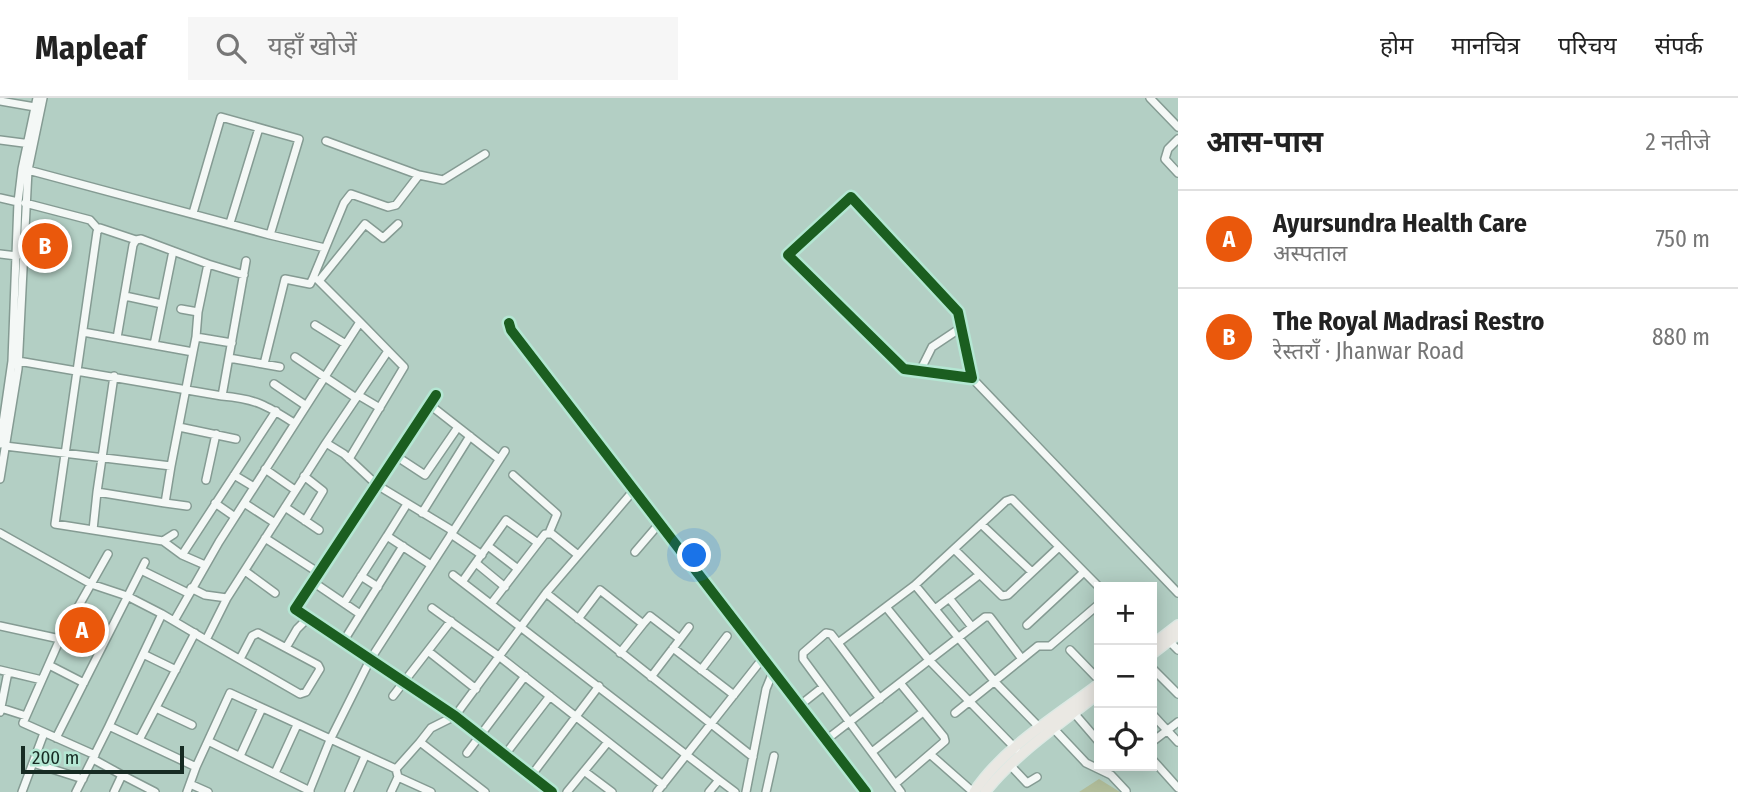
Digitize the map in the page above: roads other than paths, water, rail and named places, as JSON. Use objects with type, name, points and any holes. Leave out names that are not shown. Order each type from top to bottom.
[{"type":"main road","points":[[1157,640],[1178,625]]},
{"type":"main road","points":[[1157,650],[1178,634]]},
{"type":"main road","points":[[973,792],[1016,748],[1094,686]]},
{"type":"main road","points":[[985,792],[1010,765],[1053,728],[1094,700]]},
{"type":"street","points":[[3,445],[2,419],[16,366],[17,256],[37,98]]},
{"type":"street","points":[[0,479],[16,366],[22,202],[30,144],[43,98]]},
{"type":"street","points":[[1150,98],[1178,127]]},
{"type":"street","points":[[0,101],[35,107]]},
{"type":"street","points":[[193,213],[221,117],[299,139],[270,235]]},
{"type":"street","points":[[230,223],[259,128]]},
{"type":"street","points":[[1178,139],[1168,149],[1166,159],[1178,173]]},
{"type":"street","points":[[0,140],[30,144]]},
{"type":"street","points":[[326,141],[419,175],[443,180],[485,154]]},
{"type":"street","points":[[28,170],[325,248]]},
{"type":"street","points":[[316,280],[325,248],[346,197],[351,194],[388,207],[396,205],[419,175]]},
{"type":"street","points":[[972,378],[904,369],[789,255],[851,197],[958,312],[972,378],[1178,593]]},
{"type":"street","points":[[0,198],[90,220],[98,229],[136,240],[141,239],[244,275]]},
{"type":"street","points":[[264,364],[285,279],[310,284],[365,224],[383,238],[398,225]]},
{"type":"street","points":[[98,229],[55,524],[163,541],[182,555],[205,565]]},
{"type":"street","points":[[117,338],[136,240]]},
{"type":"street","points":[[154,345],[173,251]]},
{"type":"street","points":[[0,254],[17,256]]},
{"type":"street","points":[[222,396],[246,261]]},
{"type":"street","points":[[166,503],[208,264]]},
{"type":"street","points":[[316,280],[404,367],[349,459]]},
{"type":"street","points":[[125,296],[162,304]]},
{"type":"street","points":[[181,309],[198,312]]},
{"type":"street","points":[[174,621],[205,565],[360,322]]},
{"type":"street","points":[[509,323],[511,330],[866,792]]},
{"type":"street","points":[[315,325],[344,344]]},
{"type":"street","points":[[919,371],[932,347],[962,327]]},
{"type":"street","points":[[83,332],[193,352]]},
{"type":"street","points":[[196,337],[232,343]]},
{"type":"street","points":[[206,640],[244,570],[388,351]]},
{"type":"street","points":[[295,357],[380,408]]},
{"type":"street","points":[[229,358],[280,367]]},
{"type":"street","points":[[0,367],[78,370],[222,396],[247,398],[261,402],[294,423]]},
{"type":"street","points":[[93,530],[114,376]]},
{"type":"street","points":[[274,384],[305,405]]},
{"type":"street","points":[[436,395],[295,609],[455,716],[552,792]]},
{"type":"street","points":[[430,405],[499,459]]},
{"type":"street","points":[[182,555],[276,411]]},
{"type":"street","points":[[179,427],[236,439]]},
{"type":"street","points":[[396,456],[425,475],[458,427]]},
{"type":"street","points":[[206,480],[216,435]]},
{"type":"street","points":[[422,513],[470,436]]},
{"type":"street","points":[[326,443],[349,459],[377,485],[482,555]]},
{"type":"street","points":[[3,445],[171,466]]},
{"type":"street","points":[[208,741],[309,791],[330,740],[370,660],[505,451]]},
{"type":"street","points":[[265,469],[295,490]]},
{"type":"street","points":[[429,470],[444,478]]},
{"type":"street","points":[[234,475],[254,487]]},
{"type":"street","points":[[491,604],[538,543],[549,533],[557,514],[513,475]]},
{"type":"street","points":[[304,476],[323,491],[305,521]]},
{"type":"street","points":[[391,792],[397,773],[431,728],[455,716],[546,593],[634,490]]},
{"type":"street","points":[[97,492],[187,506]]},
{"type":"street","points":[[838,643],[915,585],[1006,501],[1012,499],[1094,582]]},
{"type":"street","points":[[215,503],[235,517]]},
{"type":"street","points":[[244,503],[275,523]]},
{"type":"street","points":[[344,603],[407,504]]},
{"type":"street","points":[[285,507],[319,530]]},
{"type":"street","points":[[463,582],[506,520],[538,543]]},
{"type":"street","points":[[635,552],[659,524]]},
{"type":"street","points":[[981,524],[1032,572]]},
{"type":"street","points":[[0,533],[91,584],[127,596],[162,614],[195,634],[303,695],[320,667],[261,633],[254,634],[240,659]]},
{"type":"street","points":[[549,533],[578,555]]},
{"type":"street","points":[[163,541],[174,534]]},
{"type":"street","points":[[387,536],[431,565]]},
{"type":"street","points":[[265,538],[318,573]]},
{"type":"street","points":[[343,642],[403,546]]},
{"type":"street","points":[[488,546],[518,569]]},
{"type":"street","points":[[954,549],[1002,596],[1008,595],[1059,547]]},
{"type":"street","points":[[108,554],[60,639],[23,723],[94,757],[155,792]]},
{"type":"street","points":[[476,564],[505,587]]},
{"type":"street","points":[[57,738],[143,566],[190,591],[227,598]]},
{"type":"street","points":[[244,570],[275,593]]},
{"type":"street","points":[[1027,625],[1084,572]]},
{"type":"street","points":[[453,575],[735,792]]},
{"type":"street","points":[[935,609],[979,575]]},
{"type":"street","points":[[361,576],[378,587]]},
{"type":"street","points":[[313,582],[360,614]]},
{"type":"street","points":[[915,585],[995,682],[1040,728]]},
{"type":"street","points":[[578,619],[600,590],[643,624]]},
{"type":"street","points":[[546,593],[753,757]]},
{"type":"street","points":[[949,598],[972,627]]},
{"type":"street","points":[[886,607],[929,660],[1016,748]]},
{"type":"street","points":[[432,608],[500,657],[663,785]]},
{"type":"street","points":[[955,713],[1038,646],[1050,646],[1094,608]]},
{"type":"street","points":[[76,792],[162,614]]},
{"type":"street","points":[[620,653],[650,616],[680,639]]},
{"type":"street","points":[[826,740],[987,616],[1022,659]]},
{"type":"street","points":[[287,646],[297,629],[308,618]]},
{"type":"street","points":[[393,696],[451,621]]},
{"type":"street","points":[[0,626],[60,639]]},
{"type":"street","points":[[651,677],[689,627]]},
{"type":"street","points":[[880,699],[831,634],[826,633],[802,656],[901,792]]},
{"type":"street","points":[[138,740],[195,634]]},
{"type":"street","points":[[701,670],[727,636]]},
{"type":"street","points":[[1169,641],[1178,650]]},
{"type":"street","points":[[673,648],[734,695]]},
{"type":"street","points":[[1070,650],[1094,676]]},
{"type":"street","points":[[428,651],[476,689]]},
{"type":"street","points":[[143,654],[176,670]]},
{"type":"street","points":[[657,792],[763,658]]},
{"type":"street","points":[[49,665],[84,683]]},
{"type":"street","points":[[26,716],[0,710],[4,671],[42,680]]},
{"type":"street","points":[[746,792],[766,690],[773,672]]},
{"type":"street","points":[[1157,673],[1178,694]]},
{"type":"street","points":[[467,753],[525,677]]},
{"type":"street","points":[[895,784],[944,741],[944,737],[900,683]]},
{"type":"street","points":[[531,776],[599,686]]},
{"type":"street","points":[[799,706],[823,687]]},
{"type":"street","points":[[208,792],[188,788],[230,693],[365,755],[431,792]]},
{"type":"street","points":[[504,756],[550,696]]},
{"type":"street","points":[[156,708],[192,725]]},
{"type":"street","points":[[240,756],[261,708]]},
{"type":"street","points":[[872,752],[923,712]]},
{"type":"street","points":[[1074,713],[1094,736]]},
{"type":"street","points":[[1157,719],[1178,742]]},
{"type":"street","points":[[1157,738],[1178,722]]},
{"type":"street","points":[[275,773],[297,724]]},
{"type":"street","points":[[109,726],[196,767]]},
{"type":"street","points":[[1053,728],[1086,763],[1111,775],[1126,791]]},
{"type":"street","points":[[22,792],[44,733]]},
{"type":"street","points":[[420,742],[485,792]]},
{"type":"street","points":[[568,792],[608,742]]},
{"type":"street","points":[[349,792],[365,755]]},
{"type":"street","points":[[931,755],[973,792]]},
{"type":"street","points":[[766,792],[774,756]]},
{"type":"street","points":[[33,763],[83,779]]},
{"type":"street","points":[[1157,764],[1178,787]]},
{"type":"street","points":[[1010,765],[1027,783],[1037,777]]},
{"type":"street","points":[[584,771],[612,792]]},
{"type":"street","points":[[114,792],[122,775]]},
{"type":"street","points":[[709,792],[719,779]]},
{"type":"place","name":"The Royal Madrasi Restro","points":[[45,246]]},
{"type":"place","name":"Ayursundra Health Care","points":[[82,630]]}]
